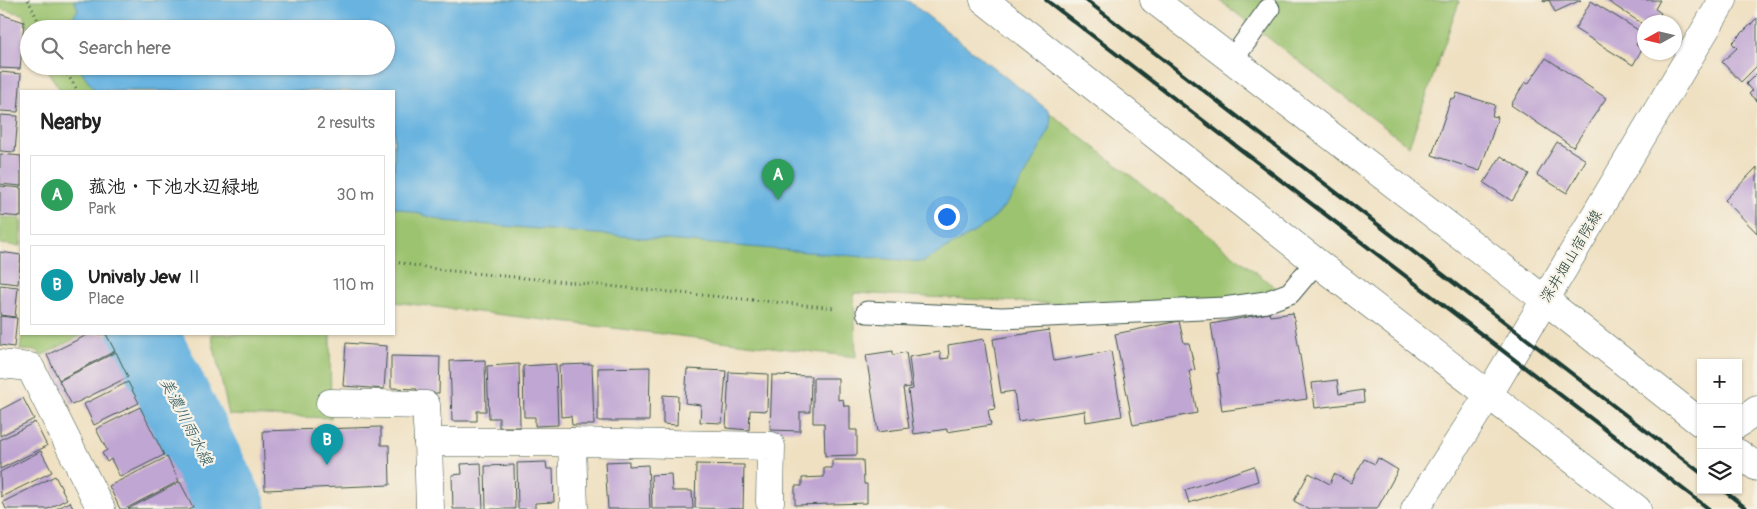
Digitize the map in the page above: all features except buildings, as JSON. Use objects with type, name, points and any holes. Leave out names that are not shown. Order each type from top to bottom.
[{"type":"street","points":[[984,0],[1316,262],[1637,509]]},
{"type":"street","points":[[1154,0],[1545,300],[1697,420]]},
{"type":"street","name":"深井畑山宿院線","points":[[1415,509],[1489,394],[1723,0]]},
{"type":"street","points":[[0,364],[30,367],[101,509]]},
{"type":"street","points":[[330,403],[426,405],[430,509]]},
{"type":"street","points":[[1742,421],[1757,410]]},
{"type":"street","points":[[428,442],[572,442],[771,446],[770,502]]},
{"type":"street","points":[[572,442],[574,509]]},
{"type":"street","points":[[1742,456],[1757,467]]},
{"type":"lane","points":[[1232,60],[1269,9]]},
{"type":"lane","points":[[867,312],[1002,318],[1224,308],[1266,302],[1290,293],[1316,262]]},
{"type":"path","points":[[28,0],[38,20]]},
{"type":"path","points":[[68,75],[77,90]]},
{"type":"path","points":[[395,262],[442,270],[867,312]]},
{"type":"green space","points":[[0,0],[904,0],[1276,288],[1265,295],[1140,305],[1060,304],[854,293],[856,357],[395,302],[395,90],[60,90],[50,75],[395,75],[395,20],[25,20],[23,14],[0,9]]},
{"type":"green space","points":[[1219,0],[1458,0],[1459,2],[1409,146]]},
{"type":"green space","points":[[0,217],[20,219],[20,246],[0,244]]},
{"type":"green space","points":[[22,335],[82,335],[41,356],[38,351],[20,350]]},
{"type":"green space","points":[[211,335],[330,335],[331,418],[229,415]]},
{"type":"water","points":[[74,0],[907,0],[1049,111],[1051,123],[1050,129],[1015,192],[998,214],[973,233],[923,262],[445,221],[395,207],[395,90],[94,90],[84,75],[395,75],[395,20],[71,20],[78,9]]},
{"type":"waterway","name":"美濃川雨水線","points":[[144,335],[231,509]]},
{"type":"railway","points":[[1046,0],[1709,509]]},
{"type":"railway","points":[[1086,0],[1697,470]]},
{"type":"railway","points":[[1728,494],[1747,509]]},
{"type":"place","name":"菰池・下池水辺緑地","points":[[778,200]]},
{"type":"place","name":"Univaly Jew Ⅱ","points":[[327,465]]}]
